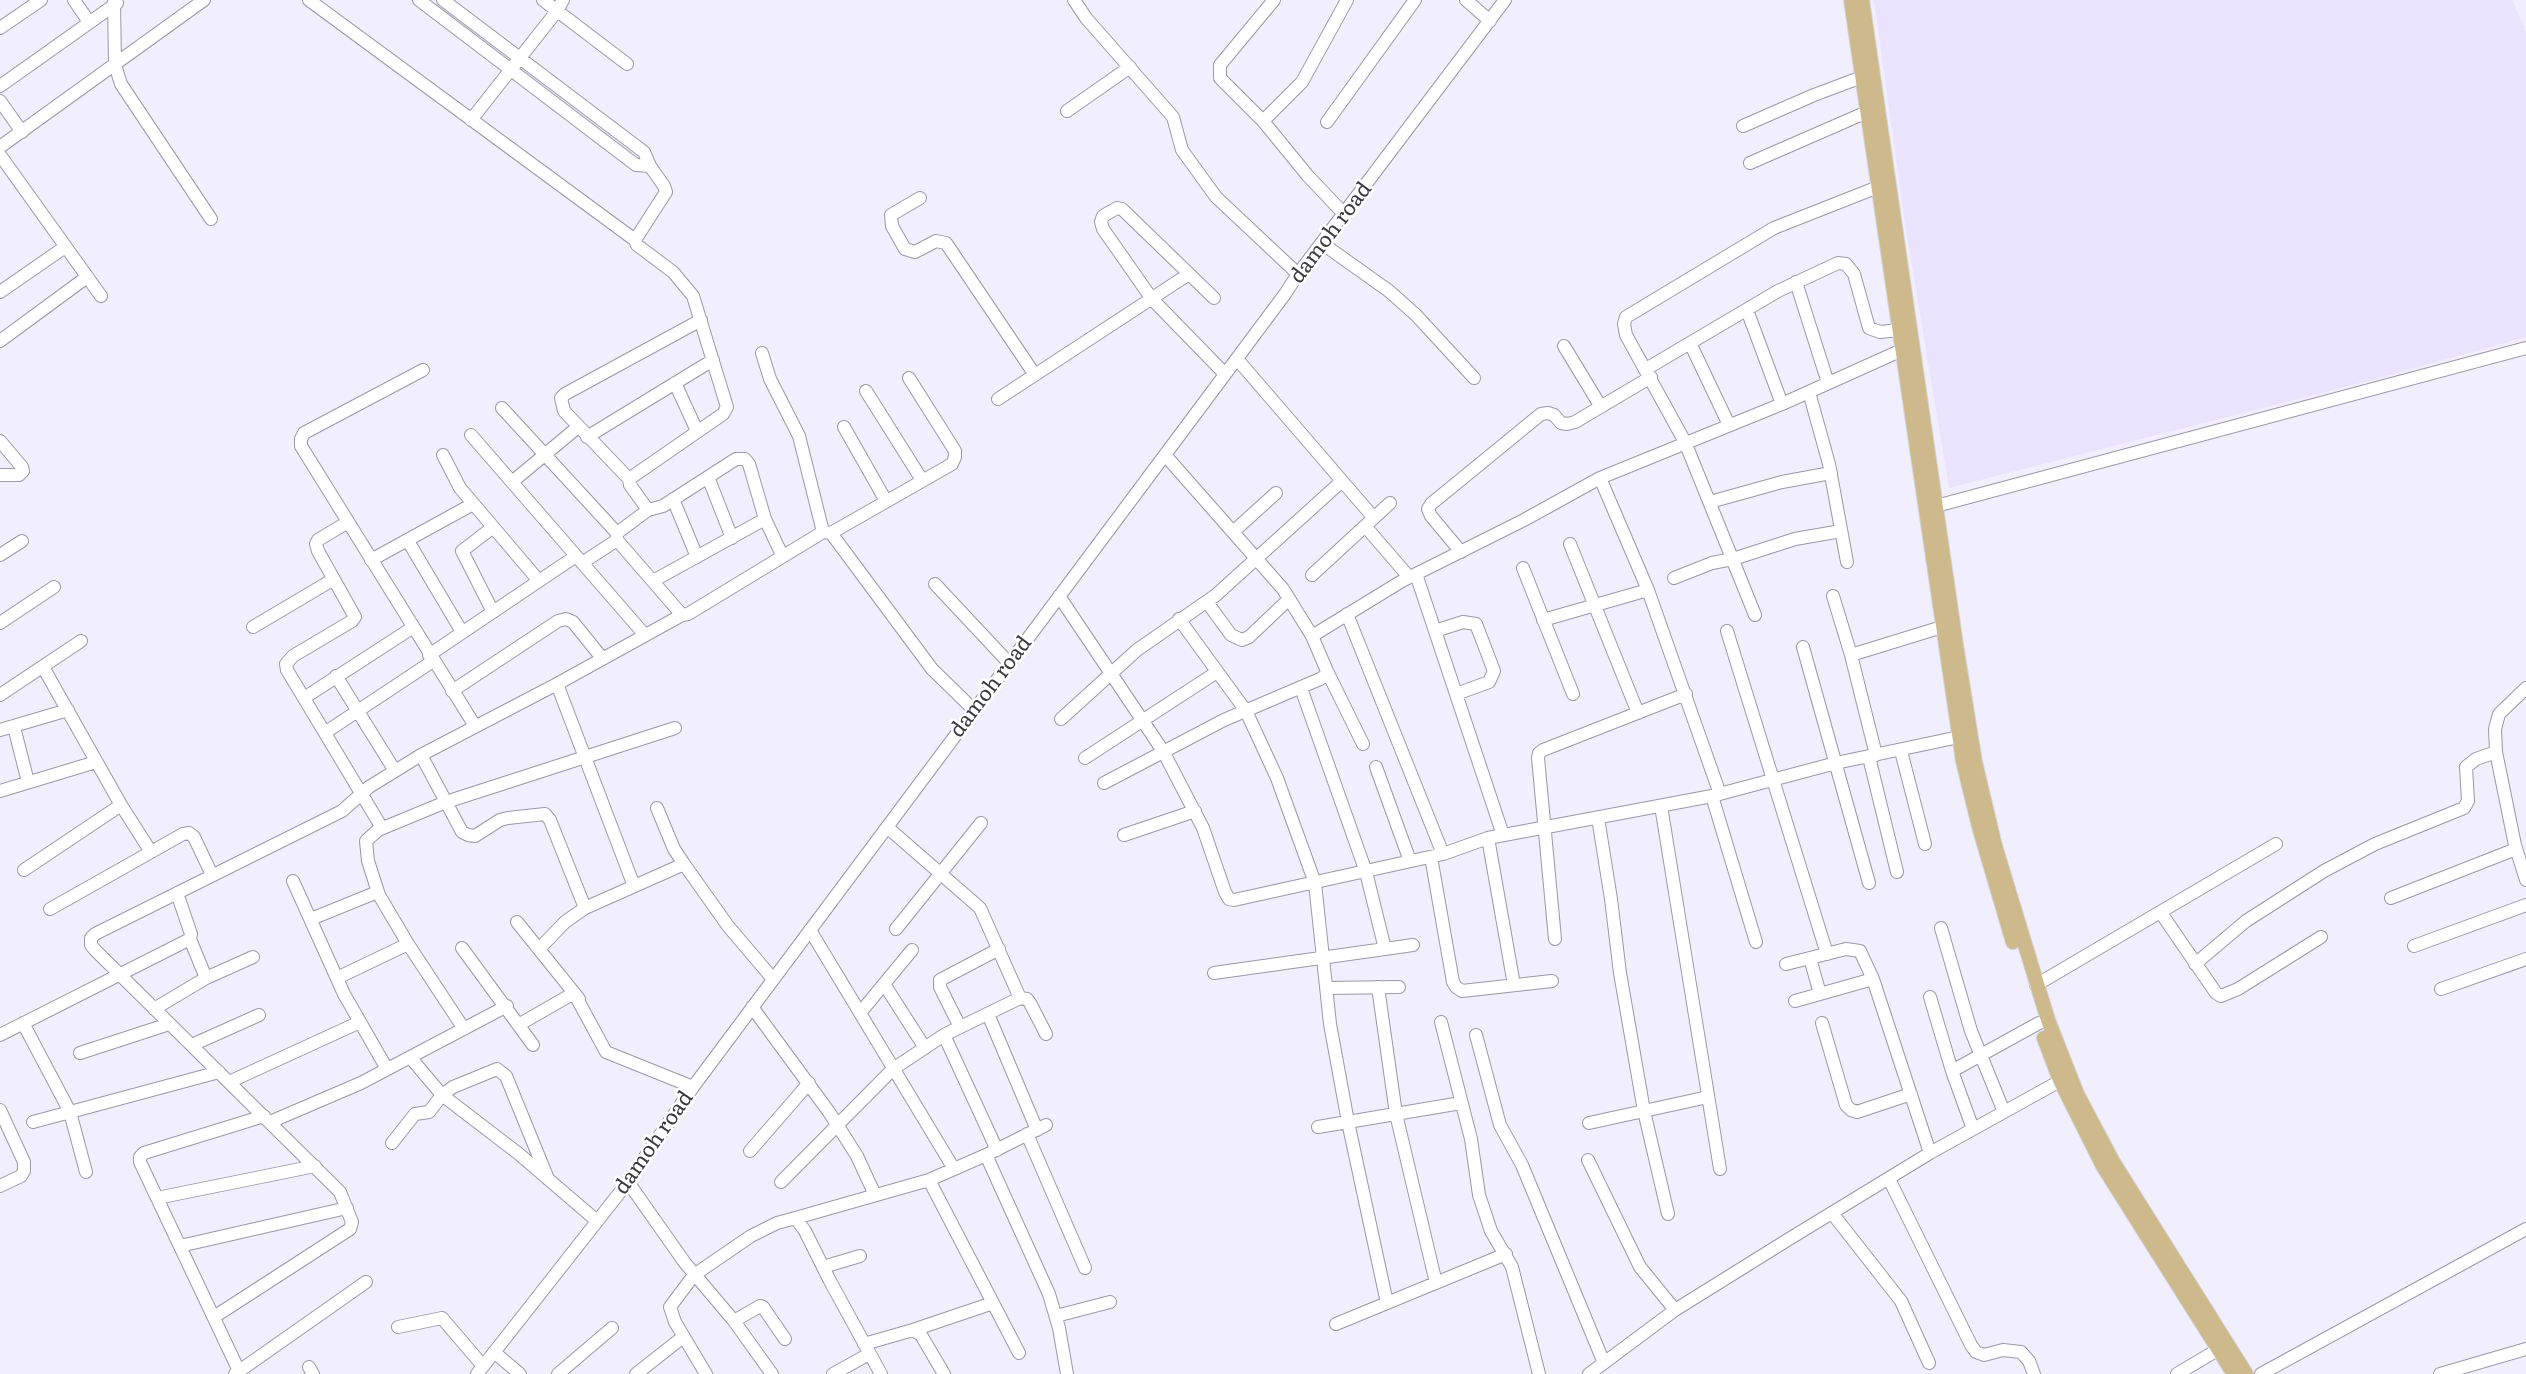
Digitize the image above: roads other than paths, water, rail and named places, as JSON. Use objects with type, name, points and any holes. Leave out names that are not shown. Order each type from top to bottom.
[{"type":"main road","points":[[1851,0],[1959,737],[1971,798],[1993,877],[2039,1023],[2103,1166],[2234,1374]]},
{"type":"main road","points":[[1862,0],[1980,787],[2064,1078],[2113,1162],[2246,1374]]},
{"type":"street","points":[[0,28],[41,0]]},
{"type":"street","points":[[74,0],[89,22]]},
{"type":"street","points":[[0,147],[204,0]]},
{"type":"street","points":[[309,0],[635,240],[637,245],[673,272],[693,296],[727,407],[723,414],[628,479]]},
{"type":"street","points":[[419,0],[636,165],[650,166]]},
{"type":"street","points":[[443,0],[644,152],[666,192],[635,240]]},
{"type":"street","points":[[543,0],[560,5],[627,64]]},
{"type":"street","points":[[1074,0],[1086,18],[1173,117],[1182,150],[1216,197],[1298,274]]},
{"type":"street","points":[[1274,0],[1220,65],[1218,72],[1224,84],[1264,121],[1308,176],[1345,215]]},
{"type":"street","points":[[1264,121],[1302,82],[1347,0]]},
{"type":"street","points":[[1327,122],[1415,0]]},
{"type":"street","points":[[1466,0],[1490,21]]},
{"type":"street","name":"damoh road","points":[[480,1370],[628,1182],[692,1087],[1165,456],[1298,274],[1328,248],[1345,215],[1505,0]]},
{"type":"street","points":[[0,86],[116,2]]},
{"type":"street","points":[[116,2],[115,65],[121,84],[211,219]]},
{"type":"street","points":[[471,120],[560,5]]},
{"type":"street","points":[[1067,111],[1129,67]]},
{"type":"street","points":[[1743,126],[1862,77]]},
{"type":"street","points":[[0,101],[22,132]]},
{"type":"street","points":[[1750,163],[1867,113]]},
{"type":"street","points":[[0,155],[101,296]]},
{"type":"street","points":[[1755,615],[1685,442],[1624,329],[1626,317],[1774,228],[1878,187]]},
{"type":"street","points":[[920,198],[891,215],[892,226],[905,249],[915,252],[936,241],[946,243],[1035,375]]},
{"type":"street","points":[[1214,298],[1128,213],[1117,208],[1103,216],[1103,229],[1152,299],[1225,374]]},
{"type":"street","points":[[0,292],[65,247]]},
{"type":"street","points":[[1328,248],[1350,262],[1416,315],[1474,378]]},
{"type":"street","points":[[1461,552],[1428,509],[1541,414],[1555,415],[1561,423],[1575,422],[1691,345],[1796,282],[1838,263],[1846,264],[1854,274],[1868,328],[1880,332],[1899,330]]},
{"type":"street","points":[[999,399],[1189,274]]},
{"type":"street","points":[[0,341],[87,277]]},
{"type":"street","points":[[1796,282],[1828,383]]},
{"type":"street","points":[[1747,310],[1782,404]]},
{"type":"street","points":[[648,510],[628,479],[561,405],[561,398],[701,320]]},
{"type":"street","points":[[1691,345],[1729,425]]},
{"type":"street","points":[[1564,346],[1601,407]]},
{"type":"street","points":[[1936,506],[2526,348]]},
{"type":"street","points":[[1312,636],[1413,575],[1600,478],[1782,404],[1902,350]]},
{"type":"street","points":[[762,353],[770,379],[799,436],[827,533],[932,669],[974,710]]},
{"type":"street","points":[[1237,359],[1342,481],[1370,522],[1413,575],[1435,631],[1503,835]]},
{"type":"street","points":[[512,482],[544,455],[713,360]]},
{"type":"street","points":[[423,370],[304,433],[301,446],[475,726]]},
{"type":"street","points":[[214,1317],[350,1229],[352,1222],[340,1192],[94,950],[90,938],[341,811],[362,792],[421,755],[557,684],[644,634],[688,614],[782,555],[952,464],[955,451],[909,378]]},
{"type":"street","points":[[675,383],[697,431]]},
{"type":"street","points":[[866,391],[922,480]]},
{"type":"street","points":[[1809,392],[1830,473],[1847,562]]},
{"type":"street","points":[[502,408],[617,536],[682,615]]},
{"type":"street","points":[[844,427],[887,501]]},
{"type":"street","points":[[471,435],[644,634]]},
{"type":"street","points":[[0,441],[23,471],[19,475],[0,475]]},
{"type":"street","points":[[443,455],[460,488],[539,581]]},
{"type":"street","points":[[1165,456],[1289,599],[1312,636],[1363,744]]},
{"type":"street","points":[[326,732],[431,658],[462,632],[539,581],[617,536],[648,510],[657,509],[736,458],[745,459],[749,464],[765,519],[782,555]]},
{"type":"street","points":[[1710,502],[1782,482],[1830,473]]},
{"type":"street","points":[[708,477],[732,538]]},
{"type":"street","points":[[1600,478],[1648,590],[1686,694],[1756,942]]},
{"type":"street","points":[[1061,719],[1137,650],[1207,602],[1257,560],[1342,481]]},
{"type":"street","points":[[1233,533],[1276,493]]},
{"type":"street","points":[[673,499],[697,557]]},
{"type":"street","points":[[1312,575],[1390,503]]},
{"type":"street","points":[[371,561],[473,504]]},
{"type":"street","points":[[653,582],[765,519]]},
{"type":"street","points":[[348,523],[318,540],[316,544],[355,617],[289,660],[287,670],[382,828]]},
{"type":"street","points":[[492,528],[461,551],[493,612]]},
{"type":"street","points":[[1674,578],[1795,539],[1841,531]]},
{"type":"street","points":[[0,555],[22,541]]},
{"type":"street","points":[[408,541],[462,632]]},
{"type":"street","points":[[1570,544],[1638,713]]},
{"type":"street","points":[[1523,568],[1573,694]]},
{"type":"street","points":[[253,627],[334,579]]},
{"type":"street","points":[[935,584],[1009,663]]},
{"type":"street","points":[[0,623],[54,587]]},
{"type":"street","points":[[1543,620],[1648,590]]},
{"type":"street","points":[[1059,596],[1163,751],[1195,811],[1229,899],[1234,901],[1437,855],[1489,838],[1716,795],[1836,763],[1959,737]]},
{"type":"street","points":[[1833,596],[1851,655],[1897,872]]},
{"type":"street","points":[[1207,602],[1231,635],[1242,640],[1289,599]]},
{"type":"street","points":[[1348,614],[1437,855],[1453,982],[1462,991],[1552,981]]},
{"type":"street","points":[[452,691],[558,621],[566,619],[573,622],[603,658]]},
{"type":"street","points":[[1179,620],[1246,711],[1277,778],[1315,883],[1331,1024],[1348,1122],[1387,1303]]},
{"type":"street","points":[[1435,631],[1463,622],[1476,624],[1494,671],[1489,682],[1456,694]]},
{"type":"street","points":[[1851,655],[1942,627]]},
{"type":"street","points":[[304,698],[412,628]]},
{"type":"street","points":[[1727,631],[1827,954]]},
{"type":"street","points":[[0,695],[81,641]]},
{"type":"street","points":[[1803,647],[1869,883]]},
{"type":"street","points":[[43,667],[121,805],[151,852]]},
{"type":"street","points":[[1104,783],[1163,751],[1325,676],[1327,671]]},
{"type":"street","points":[[1085,758],[1217,672]]},
{"type":"street","points":[[336,676],[395,771]]},
{"type":"street","points":[[557,684],[635,886]]},
{"type":"street","points":[[1301,688],[1366,872],[1385,949]]},
{"type":"street","points":[[2526,688],[2499,714],[2495,729],[2496,752],[2516,849],[2526,880]]},
{"type":"street","points":[[1555,939],[1539,753],[1686,694]]},
{"type":"street","points":[[0,730],[68,710]]},
{"type":"street","points":[[14,727],[28,782]]},
{"type":"street","points":[[464,1029],[379,895],[368,861],[366,841],[382,828],[446,802],[675,728]]},
{"type":"street","points":[[1901,751],[1925,844]]},
{"type":"street","points":[[2195,964],[2246,921],[2324,871],[2375,844],[2464,808],[2468,801],[2466,767],[2496,752]]},
{"type":"street","points":[[421,755],[462,831],[468,835],[475,836],[500,820],[545,814],[550,820],[585,908]]},
{"type":"street","points":[[0,791],[96,762]]},
{"type":"street","points":[[1376,767],[1410,861]]},
{"type":"street","points":[[24,870],[121,805]]},
{"type":"street","points":[[1661,806],[1720,1169]]},
{"type":"street","points":[[657,808],[674,849],[684,864],[728,926],[773,979]]},
{"type":"street","points":[[1124,835],[1195,811]]},
{"type":"street","points":[[1598,818],[1619,973],[1644,1111],[1668,1214]]},
{"type":"street","points":[[896,929],[981,823]]},
{"type":"street","points":[[887,827],[980,908],[1020,999]]},
{"type":"street","points":[[50,909],[183,834],[194,836],[212,875]]},
{"type":"street","points":[[1489,838],[1514,985]]},
{"type":"street","points":[[2036,985],[2276,844]]},
{"type":"street","points":[[2391,898],[2516,849]]},
{"type":"street","points":[[539,949],[565,922],[585,908],[684,864]]},
{"type":"street","points":[[293,881],[337,978],[387,1069]]},
{"type":"street","points":[[177,893],[191,934],[190,939],[206,978]]},
{"type":"street","points":[[311,919],[375,893],[379,895]]},
{"type":"street","points":[[2414,946],[2526,905]]},
{"type":"street","points":[[2161,913],[2216,993],[2226,995],[2321,937]]},
{"type":"street","points":[[517,922],[590,1013]]},
{"type":"street","points":[[1941,928],[1980,1055],[2004,1112]]},
{"type":"street","points":[[810,930],[954,1169]]},
{"type":"street","points":[[0,1035],[190,939]]},
{"type":"street","points":[[337,978],[408,944]]},
{"type":"street","points":[[1214,973],[1413,945]]},
{"type":"street","points":[[462,948],[533,1045]]},
{"type":"street","points":[[960,1027],[940,987],[940,980],[999,949]]},
{"type":"street","points":[[1786,964],[1846,949],[1860,951],[1873,979],[1930,1153]]},
{"type":"street","points":[[860,1013],[912,950]]},
{"type":"street","points":[[154,1009],[206,978],[253,957]]},
{"type":"street","points":[[1810,958],[1820,994]]},
{"type":"street","points":[[2441,989],[2526,959]]},
{"type":"street","points":[[1795,1001],[1873,979]]},
{"type":"street","points":[[884,984],[925,1048]]},
{"type":"street","points":[[1378,987],[1396,1114],[1436,1283]]},
{"type":"street","points":[[1326,988],[1399,987]]},
{"type":"street","points":[[520,1024],[574,993]]},
{"type":"street","points":[[574,993],[606,1052],[692,1087]]},
{"type":"street","points":[[1930,997],[1973,1129]]},
{"type":"street","points":[[781,1182],[893,1069],[944,1035],[1020,999],[1027,999],[1030,1003],[1046,1034]]},
{"type":"street","points":[[366,1282],[237,1373],[140,1157],[144,1153],[267,1119],[387,1069],[507,1006]]},
{"type":"street","points":[[752,1007],[838,1125],[857,1156],[875,1195]]},
{"type":"street","points":[[988,1014],[1037,1130],[1085,1268]]},
{"type":"street","points":[[192,1045],[258,1016]]},
{"type":"street","points":[[229,1082],[360,1022]]},
{"type":"street","points":[[1441,1022],[1485,1216],[1506,1254],[1515,1278],[1539,1374]]},
{"type":"street","points":[[23,1023],[70,1112],[86,1172]]},
{"type":"street","points":[[1822,1023],[1846,1105],[1851,1110],[1857,1112],[1911,1094]]},
{"type":"street","points":[[1952,1071],[2039,1023]]},
{"type":"street","points":[[80,1053],[169,1024]]},
{"type":"street","points":[[944,1035],[1049,1294],[1067,1374]]},
{"type":"street","points":[[1476,1035],[1500,1125],[1522,1165],[1604,1363]]},
{"type":"street","points":[[410,1057],[442,1095],[597,1221]]},
{"type":"street","points":[[391,1143],[415,1114],[429,1112],[442,1095],[453,1087],[497,1069],[502,1071],[548,1179]]},
{"type":"street","points":[[33,1122],[219,1072]]},
{"type":"street","points":[[1589,1374],[1675,1310],[1930,1153],[2064,1078]]},
{"type":"street","points":[[750,1151],[809,1083]]},
{"type":"street","points":[[1590,1123],[1708,1097]]},
{"type":"street","points":[[1318,1127],[1461,1103]]},
{"type":"street","points":[[0,1110],[6,1137],[24,1162],[21,1176],[0,1186]]},
{"type":"street","points":[[706,1374],[670,1313],[670,1307],[694,1275],[751,1236],[777,1223],[929,1180],[1037,1130]]},
{"type":"street","points":[[1588,1160],[1640,1267],[1675,1310]]},
{"type":"street","points":[[157,1198],[315,1166]]},
{"type":"street","points":[[1889,1179],[1970,1345],[1976,1352],[1984,1355],[2003,1350],[2021,1352],[2029,1361],[2034,1374]]},
{"type":"street","points":[[929,1180],[1019,1353]]},
{"type":"street","points":[[628,1182],[694,1275],[734,1321],[772,1374]]},
{"type":"street","points":[[180,1245],[347,1208]]},
{"type":"street","points":[[1832,1213],[1901,1301],[1929,1363]]},
{"type":"street","points":[[792,1219],[801,1223],[881,1374]]},
{"type":"street","points":[[2261,1374],[2526,1229]]},
{"type":"street","points":[[1336,1324],[1506,1254]]},
{"type":"street","points":[[823,1267],[860,1256]]},
{"type":"street","points":[[833,1374],[867,1349],[993,1303]]},
{"type":"street","points":[[1056,1316],[1110,1303]]},
{"type":"street","points":[[734,1321],[760,1306],[763,1307],[785,1339]]},
{"type":"street","points":[[398,1327],[442,1318],[480,1370]]},
{"type":"street","points":[[558,1374],[611,1328]]},
{"type":"street","points":[[913,1330],[921,1335],[944,1374]]},
{"type":"street","points":[[636,1374],[683,1337]]},
{"type":"street","points":[[2176,1374],[2219,1349]]},
{"type":"street","points":[[2440,1374],[2526,1349]]},
{"type":"street","points":[[494,1352],[520,1374]]}]
